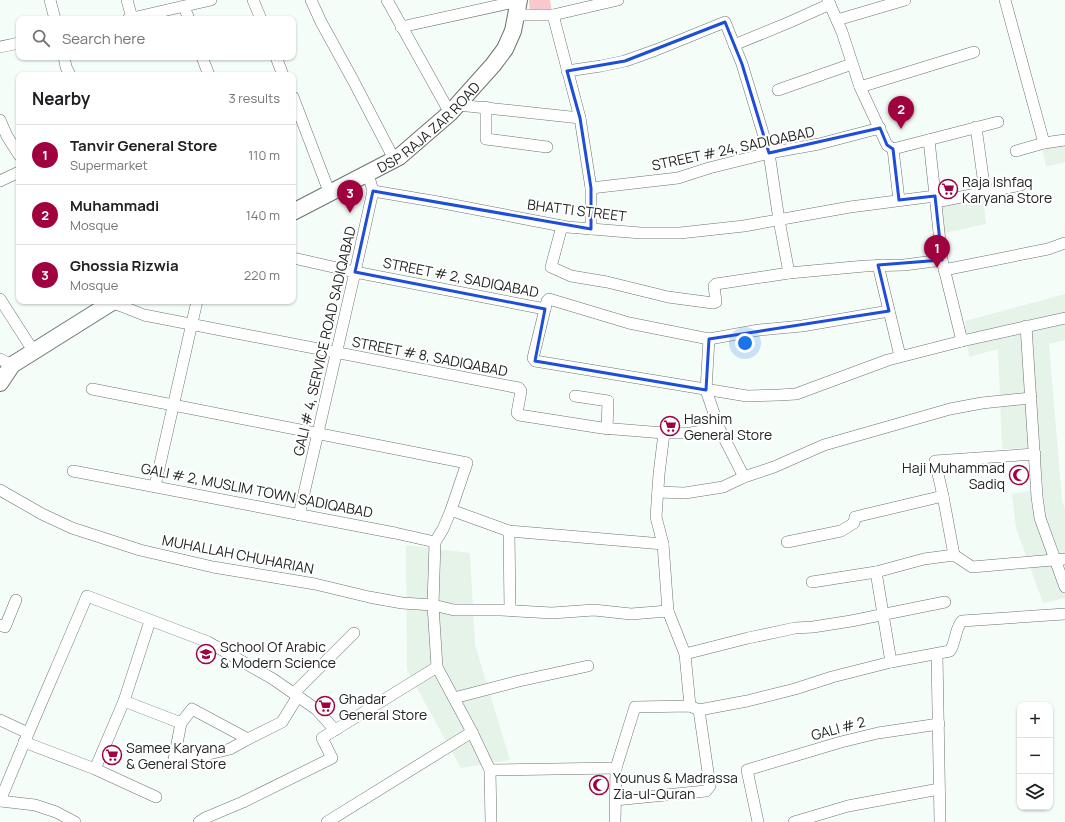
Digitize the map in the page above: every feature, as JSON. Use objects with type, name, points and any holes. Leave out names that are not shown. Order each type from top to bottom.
[{"type":"street","points":[[50,0],[54,16]]},
{"type":"street","points":[[128,0],[130,16]]},
{"type":"street","points":[[144,16],[209,0]]},
{"type":"street","points":[[253,0],[260,16]]},
{"type":"street","points":[[311,0],[321,22],[394,159]]},
{"type":"street","points":[[387,0],[401,27],[454,109],[486,107],[580,118]]},
{"type":"street","points":[[401,27],[518,5],[553,15],[618,0]]},
{"type":"street","points":[[837,20],[905,0]]},
{"type":"street","points":[[1005,0],[1044,143]]},
{"type":"street","points":[[734,45],[790,22],[829,2],[837,20],[860,87],[887,145],[893,149],[998,122]]},
{"type":"street","name":"DSP RAJA ZAR ROAD","points":[[296,211],[399,157],[454,109],[493,65],[505,49],[513,31],[518,5]]},
{"type":"street","points":[[184,7],[188,16]]},
{"type":"street","points":[[553,15],[580,118],[591,188],[591,229]]},
{"type":"street","points":[[567,71],[625,61],[725,22],[742,64],[769,154],[789,273]]},
{"type":"street","points":[[0,47],[16,44]]},
{"type":"street","points":[[860,87],[974,52]]},
{"type":"street","points":[[65,60],[68,72]]},
{"type":"street","points":[[203,60],[208,72]]},
{"type":"street","points":[[277,60],[282,72]]},
{"type":"street","points":[[778,90],[852,64]]},
{"type":"street","points":[[296,106],[330,194]]},
{"type":"street","points":[[486,107],[486,140],[547,147]]},
{"type":"street","points":[[0,120],[7,136],[16,150]]},
{"type":"street","points":[[976,127],[986,192]]},
{"type":"street","name":"STREET # 24, SADIQABAD","points":[[591,188],[678,178],[709,168],[819,144],[880,128]]},
{"type":"street","points":[[930,140],[943,265],[962,341]]},
{"type":"street","points":[[1016,151],[1044,143],[1065,140]]},
{"type":"street","points":[[893,149],[899,200]]},
{"type":"street","points":[[0,181],[16,173]]},
{"type":"street","name":"GALI # 4, SERVICE ROAD SADIQABAD","points":[[299,515],[356,272],[373,191],[368,174]]},
{"type":"street","name":"BHATTI STREET","points":[[373,191],[562,226],[641,233],[680,233],[744,226],[850,207],[899,200],[936,199],[1022,185]]},
{"type":"street","points":[[562,226],[551,267],[571,276],[607,282],[668,297],[715,303],[714,286],[716,284],[789,273],[878,266],[943,265],[1048,249],[1065,243]]},
{"type":"street","name":"STREET # 2, SADIQABAD","points":[[296,259],[545,309],[549,299],[629,323],[709,339]]},
{"type":"street","points":[[878,266],[900,356]]},
{"type":"street","points":[[0,299],[34,352]]},
{"type":"street","points":[[0,383],[6,362],[34,352],[107,304]]},
{"type":"street","name":"STREET # 8, SADIQABAD","points":[[115,304],[144,315],[192,325],[519,388],[521,391],[517,414],[563,423],[608,429],[664,433],[691,433],[719,428]]},
{"type":"street","points":[[155,486],[196,304]]},
{"type":"street","points":[[545,309],[533,360],[746,396],[796,394],[900,356],[1065,318]]},
{"type":"street","points":[[744,477],[719,428],[706,390],[709,339],[759,330],[810,325],[889,311]]},
{"type":"street","points":[[1026,326],[1037,497],[1040,518],[1060,560],[1065,587]]},
{"type":"street","points":[[92,390],[467,463],[451,510],[443,529],[435,542],[433,605],[437,667],[472,732],[490,770],[490,822]]},
{"type":"street","points":[[575,396],[608,401],[608,429]]},
{"type":"street","points":[[658,492],[685,493],[723,487],[824,445],[950,409],[982,403],[1031,398]]},
{"type":"street","points":[[615,800],[706,791],[710,786],[685,654],[668,611],[663,544],[656,517],[664,433]]},
{"type":"street","points":[[954,555],[936,461],[1035,454]]},
{"type":"street","name":"GALI # 2, MUSLIM TOWN SADIQABAD","points":[[72,470],[435,542]]},
{"type":"street","name":"MUHALLAH CHUHARIAN","points":[[0,490],[42,514],[72,528],[140,550],[213,567],[315,584],[402,603],[433,605],[454,610],[510,610],[552,613],[594,610],[631,614],[668,611]]},
{"type":"street","points":[[787,542],[841,531],[854,523],[855,518],[942,496]]},
{"type":"street","points":[[451,510],[509,531],[663,544]]},
{"type":"street","points":[[509,531],[510,610]]},
{"type":"street","points":[[812,582],[876,572],[924,559],[954,555],[972,566],[1060,560]]},
{"type":"street","points":[[876,572],[891,662]]},
{"type":"street","points":[[75,822],[56,812],[35,805],[0,801],[87,596],[208,642],[273,679],[316,709],[335,730]]},
{"type":"street","points":[[0,625],[5,627],[16,600]]},
{"type":"street","points":[[685,654],[795,628],[813,627],[945,602]]},
{"type":"street","points":[[615,822],[616,768],[636,707],[695,708],[747,701],[796,690],[832,676],[891,662],[950,651],[953,647],[962,621],[1065,614]]},
{"type":"street","points":[[95,770],[124,701],[150,621]]},
{"type":"street","points":[[248,739],[192,709],[181,723],[174,759],[209,754],[230,749],[282,722],[296,695],[354,633]]},
{"type":"street","points":[[937,654],[940,822]]},
{"type":"street","points":[[454,698],[519,681],[588,666]]},
{"type":"street","points":[[199,822],[332,758],[322,738],[437,667]]},
{"type":"street","points":[[124,701],[181,723]]},
{"type":"street","points":[[0,720],[26,737],[156,797]]},
{"type":"street","name":"GALI # 2","points":[[758,822],[748,770],[878,733],[939,724]]},
{"type":"street","points":[[327,822],[472,732]]},
{"type":"street","points":[[490,770],[616,768]]},
{"type":"street","points":[[794,822],[848,806],[939,789]]},
{"type":"highlighted area","points":[[725,22],[742,64],[769,153],[880,128],[887,145],[893,149],[899,200],[935,196],[942,260],[878,265],[889,311],[709,339],[706,390],[535,361],[545,309],[355,272],[373,191],[591,229],[591,188],[580,118],[567,71],[625,61]]},
{"type":"shaded area","points":[[529,0],[550,0],[552,12],[530,12]]},
{"type":"shaded area","points":[[1065,144],[1065,162],[1046,167],[1042,147]]},
{"type":"shaded area","points":[[983,195],[986,224],[944,233],[940,204]]},
{"type":"shaded area","points":[[1065,294],[1065,340],[1049,344],[1062,500],[1065,509],[1065,598],[1043,603],[1016,528],[1012,494],[1043,489],[1039,448],[1002,449],[998,349],[969,357],[965,321]]},
{"type":"shaded area","points":[[406,545],[470,553],[475,645],[510,760],[461,768],[407,670]]},
{"type":"place","name":"Muhammadi","points":[[901,129]]},
{"type":"place","name":"Raja Ishfaq Karyana Store","points":[[948,189]]},
{"type":"place","name":"Ghossia Rizwia","points":[[350,213]]},
{"type":"place","name":"Tanvir General Store","points":[[937,268]]},
{"type":"place","name":"Hashim General Store","points":[[670,426]]},
{"type":"place","name":"Haji Muhammad Sadiq","points":[[1019,475]]},
{"type":"place","name":"School Of Arabic & Modern Science","points":[[206,654]]},
{"type":"place","name":"Ghadar General Store","points":[[325,706]]},
{"type":"place","name":"Samee Karyana & General Store","points":[[112,755]]},
{"type":"place","name":"Younus & Madrassa Zia-ul-Quran","points":[[599,785]]}]
